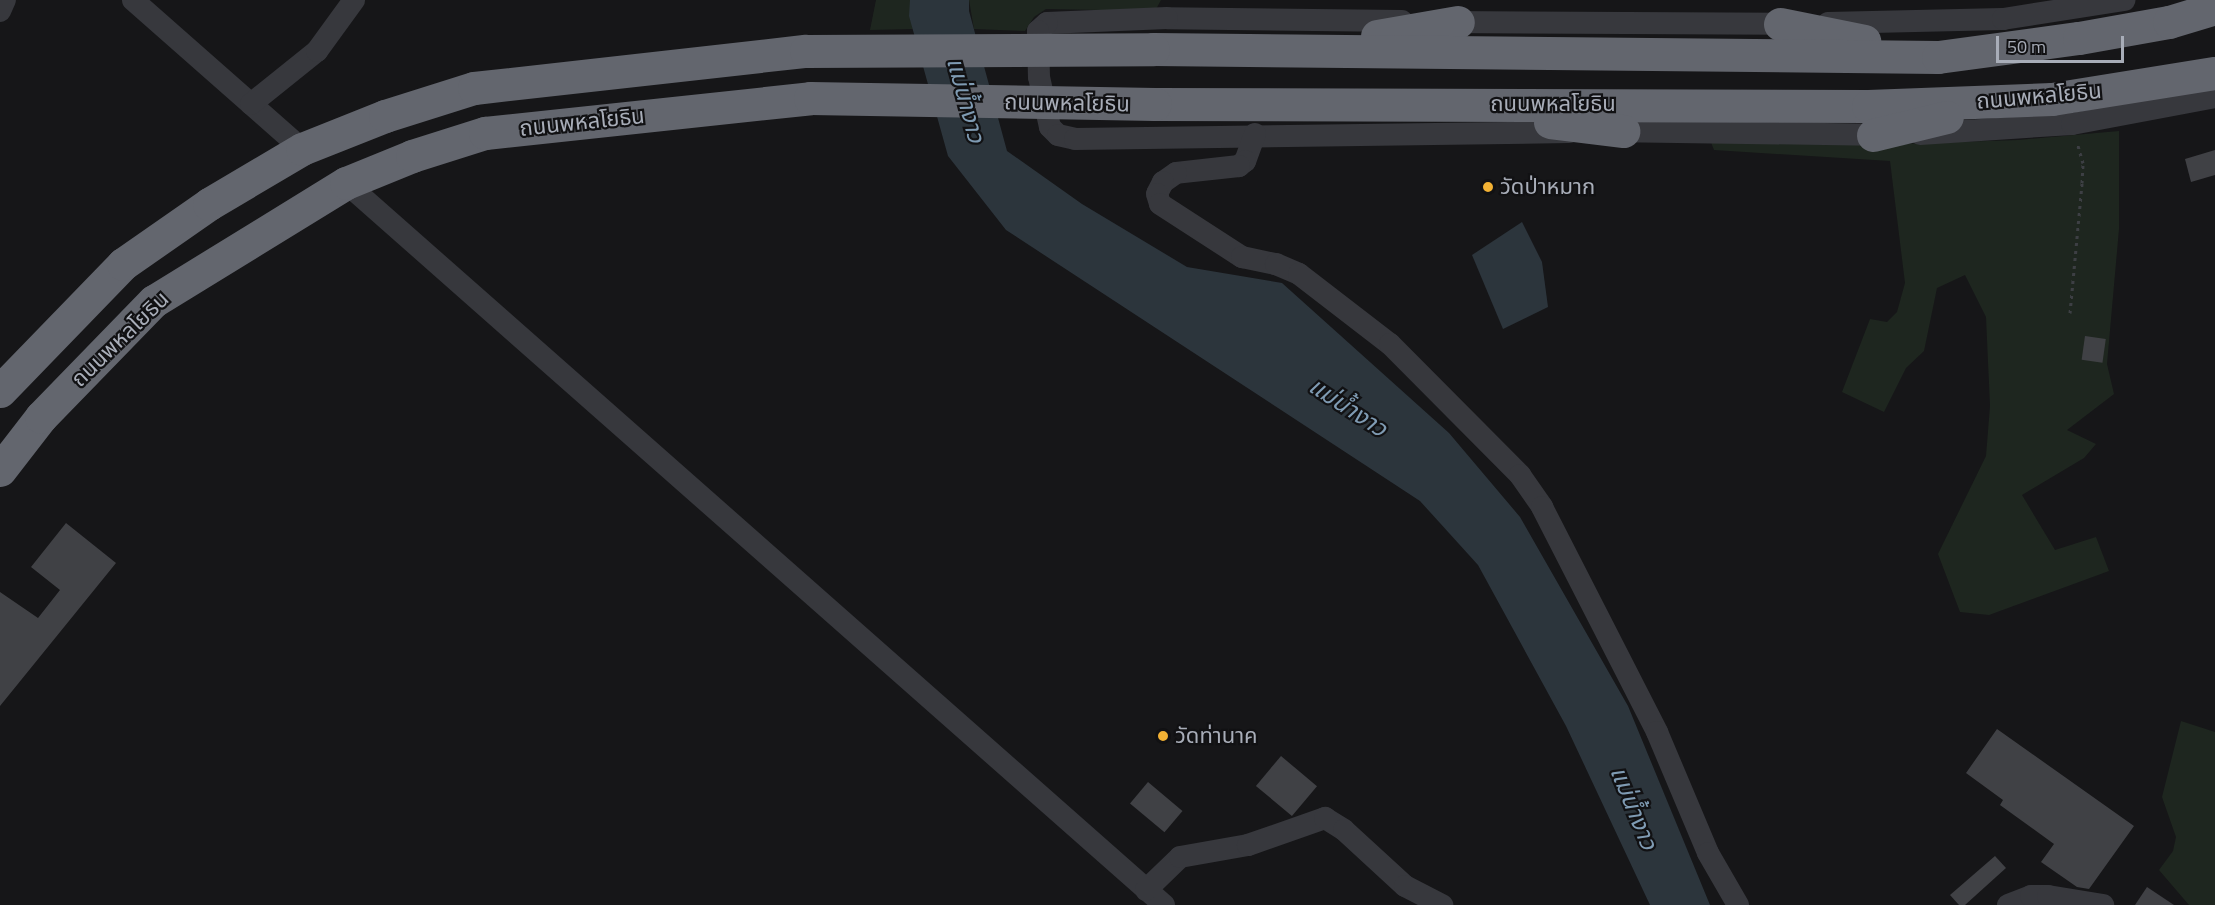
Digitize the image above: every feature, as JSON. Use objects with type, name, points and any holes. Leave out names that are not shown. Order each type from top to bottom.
[{"type":"highway","name":"ถนนพหลโยธิน","points":[[0,391],[123,264],[209,204],[302,149],[385,116],[474,88],[806,51],[1153,49],[1938,57],[2090,36],[2169,22],[2215,8]]},
{"type":"highway","points":[[1290,50],[1458,22]]},
{"type":"highway","points":[[1780,24],[1938,57]]},
{"type":"highway","name":"ถนนพหลโยธิน","points":[[0,470],[41,417],[153,301],[346,183],[412,156],[485,133],[810,98],[1155,104],[1868,106],[2052,99],[2215,73]]},
{"type":"highway","points":[[1873,135],[2015,101]]},
{"type":"highway","points":[[1402,103],[1623,131]]},
{"type":"street","points":[[0,11],[5,0]]},
{"type":"street","points":[[133,0],[302,149]]},
{"type":"street","points":[[251,104],[317,51],[354,0]]},
{"type":"street","points":[[2125,0],[2002,19],[1780,24],[1458,22],[1172,9],[1047,23],[1038,31],[1039,77],[1050,127],[1058,135],[1075,139],[1255,134],[1623,131],[1873,135],[1980,132],[2072,124],[2215,97]]},
{"type":"street","points":[[1255,134],[1245,161],[1239,166],[1176,173],[1163,182],[1156,194],[1160,204],[1242,256],[1276,264],[1299,274],[1390,344],[1520,475],[1542,507],[1657,732],[1708,853],[1738,905]]},
{"type":"street","points":[[346,183],[1164,905]]},
{"type":"street","points":[[1146,890],[1180,857],[1248,845],[1325,818],[1344,830],[1405,886],[1442,905]]},
{"type":"street","points":[[2008,905],[2031,896],[2048,896],[2103,905]]},
{"type":"path","points":[[2070,313],[2083,163],[2072,124]]},
{"type":"shaded area","points":[[876,0],[910,0],[913,29],[870,30]]},
{"type":"shaded area","points":[[969,0],[1161,0],[1155,11],[1046,9],[1034,17],[1025,31],[974,29]]},
{"type":"shaded area","points":[[2119,131],[2119,229],[2107,364],[2114,394],[2067,430],[2096,444],[2084,458],[2022,495],[2055,550],[2096,537],[2109,571],[1989,615],[1960,612],[1938,554],[1986,456],[1990,406],[1986,317],[1965,275],[1937,288],[1924,351],[1906,368],[1884,412],[1842,392],[1870,319],[1887,322],[1897,312],[1905,283],[1890,161],[1714,150],[1710,140],[1867,145],[2018,140]]},
{"type":"shaded area","points":[[2181,721],[2215,732],[2215,905],[2189,905],[2159,870],[2173,851],[2176,837],[2162,797]]},
{"type":"water","name":"แม่น้ำงาว","points":[[910,0],[969,0],[969,11],[1007,151],[1082,204],[1187,267],[1282,283],[1449,433],[1520,517],[1628,706],[1710,905],[1650,905],[1566,726],[1478,565],[1420,501],[1006,230],[948,156],[909,16]]},
{"type":"water","points":[[1522,222],[1542,262],[1548,307],[1503,329],[1472,255]]},
{"type":"building","points":[[2215,150],[2215,175],[2191,182],[2185,159]]},
{"type":"building","points":[[2085,336],[2106,339],[2102,363],[2082,360]]},
{"type":"building","points":[[66,523],[116,563],[0,706],[0,592],[38,618],[60,590],[31,567]]},
{"type":"building","points":[[1997,729],[2134,826],[2089,889],[2077,887],[2041,862],[2054,844],[2000,805],[2003,800],[1966,773]]},
{"type":"building","points":[[1281,756],[1317,786],[1292,816],[1256,786]]},
{"type":"building","points":[[1148,782],[1182,811],[1164,832],[1130,803]]},
{"type":"building","points":[[1995,856],[2006,868],[1965,905],[1959,905],[1950,895]]},
{"type":"building","points":[[2147,887],[2174,905],[2135,905]]},
{"type":"place","name":"วัดป่าหมาก","points":[[1488,187]]},
{"type":"place","name":"วัดท่านาค","points":[[1163,736]]}]
